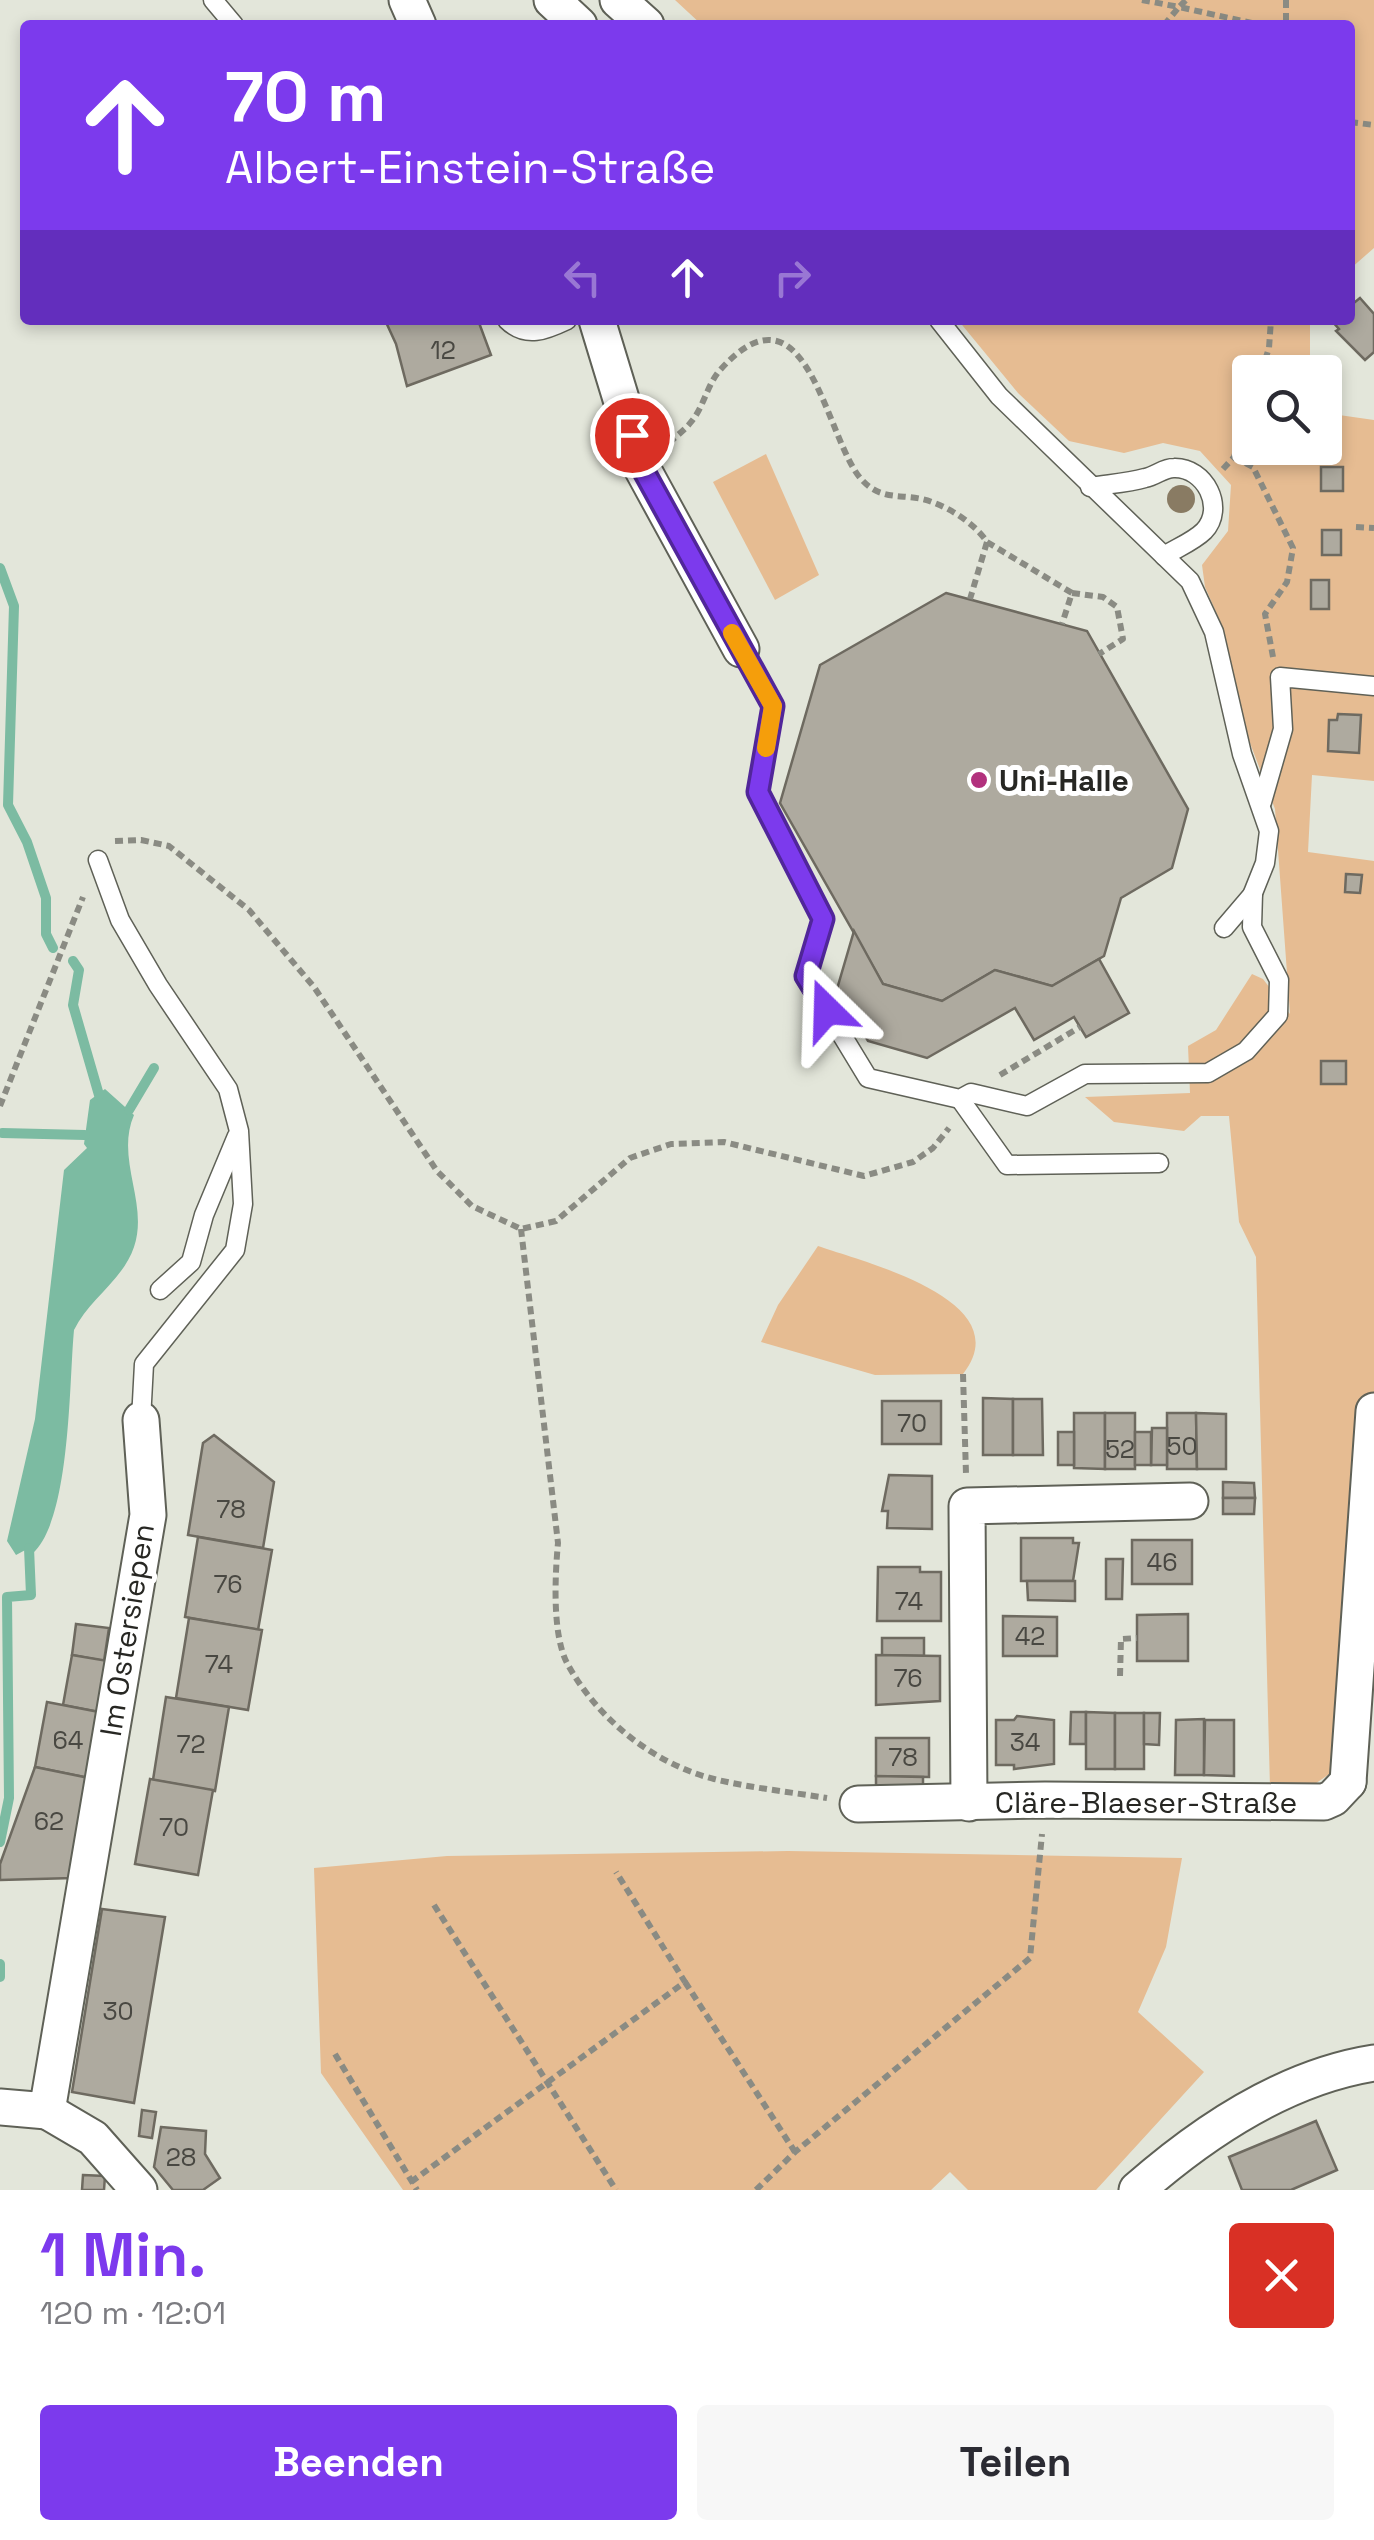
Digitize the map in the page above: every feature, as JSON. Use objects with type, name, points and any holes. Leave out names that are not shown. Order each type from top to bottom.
[{"type":"street","points":[[552,0],[574,20]]},
{"type":"street","points":[[618,0],[640,20]]},
{"type":"street","points":[[599,325],[642,468],[741,649]]},
{"type":"street","points":[[1361,1782],[1374,1411]]},
{"type":"street","name":"Im Ostersiepen","points":[[47,2111],[148,1515],[141,1420]]},
{"type":"street","points":[[967,1506],[1190,1501]]},
{"type":"street","name":"Cläre-Blaeser-Straße","points":[[967,1506],[969,1803]]},
{"type":"street","name":"Cläre-Blaeser-Straße","points":[[858,1804],[1045,1800],[1324,1802],[1361,1782]]},
{"type":"street","points":[[1137,2190],[1180,2152],[1244,2113],[1329,2074],[1374,2064]]},
{"type":"street","points":[[0,2107],[47,2111],[93,2138],[138,2190]]},
{"type":"lane","points":[[213,0],[230,20]]},
{"type":"lane","points":[[512,325],[540,332],[556,325]]},
{"type":"lane","points":[[741,649],[773,706],[758,792],[823,919],[806,976],[868,1078],[960,1099],[971,1093],[1027,1106],[1086,1074],[1208,1073],[1246,1051],[1278,1015],[1280,980],[1252,928],[1253,894],[1265,862],[1269,831],[1242,754],[1214,632],[1190,582],[999,396],[943,325]]},
{"type":"lane","points":[[1090,487],[1150,478],[1172,468],[1196,474],[1208,486],[1214,505],[1212,518],[1207,529],[1164,556]]},
{"type":"lane","points":[[1262,802],[1283,729],[1280,677],[1374,686]]},
{"type":"lane","name":"Im Ostersiepen","points":[[98,860],[120,920],[228,1089],[239,1130],[243,1204],[235,1250],[144,1364],[141,1420]]},
{"type":"lane","points":[[1224,928],[1253,894]]},
{"type":"lane","points":[[960,1099],[1006,1166],[1159,1164]]},
{"type":"lane","points":[[160,1290],[191,1262],[204,1215],[239,1130]]},
{"type":"path","points":[[1142,0],[1238,20]]},
{"type":"path","points":[[1168,20],[1186,0]]},
{"type":"path","points":[[1267,355],[1271,325]]},
{"type":"path","points":[[642,468],[693,420],[721,368],[751,345],[771,340],[792,350],[810,369],[862,480],[882,496],[932,501],[978,528],[987,542],[1072,593],[1103,597],[1116,608],[1123,639],[1099,654]]},
{"type":"path","points":[[1249,465],[1293,548],[1287,582],[1265,614],[1280,677]]},
{"type":"path","points":[[1356,527],[1374,528]]},
{"type":"path","points":[[970,599],[987,542]]},
{"type":"path","points":[[1062,624],[1072,593]]},
{"type":"path","points":[[112,841],[140,840],[169,846],[249,910],[314,987],[437,1171],[472,1206],[521,1229],[556,1221],[630,1158],[671,1144],[724,1142],[864,1176],[886,1172],[913,1162],[933,1148],[948,1130],[960,1099]]},
{"type":"path","points":[[0,1106],[56,964]]},
{"type":"path","points":[[1040,1050],[1080,1027]]},
{"type":"path","points":[[521,1229],[558,1542],[554,1593],[566,1662],[612,1722],[658,1759],[713,1778],[858,1804]]},
{"type":"path","points":[[964,1374],[967,1506]]},
{"type":"path","points":[[1120,1676],[1121,1639],[1137,1638]]},
{"type":"path","points":[[756,2190],[795,2152],[1030,1958],[1045,1800]]},
{"type":"path","points":[[616,1872],[795,2152]]},
{"type":"path","points":[[434,1904],[616,2190]]},
{"type":"path","points":[[411,2182],[685,1982]]},
{"type":"path","points":[[335,2054],[416,2190]]},
{"type":"shaded area","points":[[675,0],[1374,0],[1374,248],[1355,265],[1355,20],[697,20]]},
{"type":"shaded area","points":[[962,325],[1310,325],[1310,355],[1232,355],[1232,465],[1342,465],[1342,415],[1374,420],[1374,781],[1312,775],[1308,852],[1374,861],[1374,1562],[1357,1755],[1309,1788],[1270,1788],[1256,1257],[1239,1222],[1229,1116],[1201,1116],[1184,1131],[1114,1122],[1085,1097],[1190,1093],[1188,1046],[1216,1030],[1252,974],[1263,979],[1290,1014],[1275,809],[1244,727],[1223,628],[1205,587],[1202,565],[1228,531],[1231,485],[1200,451],[1163,443],[1124,453],[1069,441],[1018,393]]},
{"type":"shaded area","points":[[766,454],[819,575],[775,600],[713,482]]},
{"type":"shaded area","points":[[105,1089],[134,1115],[128,1148],[138,1230],[122,1270],[74,1330],[66,1448],[55,1511],[33,1553],[29,1548],[16,1555],[7,1541],[35,1419],[64,1170],[87,1148],[84,1144],[90,1100]]},
{"type":"shaded area","points":[[818,1246],[899,1274],[954,1305],[971,1325],[975,1348],[963,1374],[875,1375],[761,1342],[778,1305]]},
{"type":"shaded area","points":[[788,1851],[1182,1858],[1166,1947],[1138,2012],[1204,2072],[1096,2190],[968,2190],[950,2172],[931,2190],[403,2190],[321,2073],[314,1868],[447,1856]]},
{"type":"building","points":[[1360,298],[1374,314],[1374,352],[1365,360],[1336,331],[1339,329],[1336,325],[1355,325],[1355,302]]},
{"type":"building","points":[[387,325],[480,325],[491,355],[407,386]]},
{"type":"building","points":[[1321,467],[1343,467],[1343,491],[1321,491]]},
{"type":"building","points":[[1322,530],[1341,530],[1341,555],[1322,555]]},
{"type":"building","points":[[1311,580],[1329,580],[1329,609],[1311,609]]},
{"type":"building","name":"Uni-Halle","points":[[946,593],[1087,631],[1188,809],[1172,868],[1121,898],[1104,956],[1052,986],[995,970],[942,1001],[883,984],[780,803],[820,665]]},
{"type":"building","points":[[1338,714],[1361,715],[1359,753],[1328,751],[1329,720],[1337,720]]},
{"type":"building","points":[[1346,874],[1362,875],[1360,893],[1345,892]]},
{"type":"building","points":[[854,931],[883,984],[942,1001],[995,970],[1052,986],[1099,959],[1129,1013],[1086,1037],[1074,1017],[1034,1040],[1015,1008],[927,1058],[868,1041],[837,989]]},
{"type":"building","points":[[1321,1061],[1346,1061],[1346,1084],[1321,1084]]},
{"type":"building","points":[[983,1398],[1013,1399],[1013,1455],[983,1455]]},
{"type":"building","points":[[1013,1399],[1042,1399],[1043,1455],[1013,1455]]},
{"type":"building","points":[[882,1401],[941,1401],[941,1444],[882,1444]]},
{"type":"building","points":[[1074,1413],[1105,1413],[1105,1469],[1074,1468]]},
{"type":"building","points":[[1105,1413],[1135,1413],[1135,1469],[1105,1469]]},
{"type":"building","points":[[1167,1413],[1196,1413],[1197,1469],[1167,1469]]},
{"type":"building","points":[[1196,1413],[1226,1414],[1226,1469],[1197,1469]]},
{"type":"building","points":[[1152,1428],[1167,1428],[1167,1465],[1151,1465]]},
{"type":"building","points":[[1058,1432],[1074,1432],[1074,1465],[1058,1465]]},
{"type":"building","points":[[1135,1432],[1151,1432],[1151,1465],[1135,1465]]},
{"type":"building","points":[[214,1435],[274,1482],[263,1548],[188,1535],[203,1443]]},
{"type":"building","points":[[889,1475],[932,1476],[932,1529],[887,1528],[888,1511],[882,1511]]},
{"type":"building","points":[[1223,1482],[1254,1483],[1255,1498],[1223,1498]]},
{"type":"building","points":[[1223,1498],[1255,1498],[1254,1514],[1223,1514]]},
{"type":"building","points":[[198,1537],[272,1550],[258,1630],[185,1617]]},
{"type":"building","points":[[1021,1538],[1073,1538],[1073,1543],[1079,1543],[1073,1581],[1021,1581]]},
{"type":"building","points":[[1132,1540],[1192,1540],[1192,1584],[1132,1584]]},
{"type":"building","points":[[1106,1559],[1123,1559],[1122,1599],[1106,1599]]},
{"type":"building","points":[[878,1567],[920,1567],[920,1572],[941,1572],[941,1621],[877,1621]]},
{"type":"building","points":[[1027,1581],[1075,1581],[1075,1601],[1028,1600]]},
{"type":"building","points":[[1188,1614],[1188,1661],[1137,1661],[1137,1615]]},
{"type":"building","points":[[1003,1616],[1057,1617],[1057,1656],[1003,1656]]},
{"type":"building","points":[[189,1618],[262,1630],[248,1710],[176,1698]]},
{"type":"building","points":[[76,1624],[109,1628],[104,1661],[72,1655]]},
{"type":"building","points":[[882,1638],[924,1638],[924,1656],[882,1655]]},
{"type":"building","points":[[72,1655],[108,1661],[99,1712],[63,1705]]},
{"type":"building","points":[[876,1655],[940,1656],[940,1701],[876,1705]]},
{"type":"building","points":[[166,1697],[229,1707],[215,1791],[153,1780]]},
{"type":"building","points":[[47,1702],[99,1712],[89,1778],[35,1767]]},
{"type":"building","points":[[1071,1712],[1086,1712],[1086,1744],[1070,1744]]},
{"type":"building","points":[[1086,1712],[1115,1713],[1115,1769],[1086,1769]]},
{"type":"building","points":[[1115,1713],[1144,1713],[1144,1769],[1115,1769]]},
{"type":"building","points":[[1144,1713],[1160,1713],[1159,1745],[1144,1744]]},
{"type":"building","points":[[1017,1716],[1054,1720],[1054,1764],[1014,1769],[1014,1765],[996,1765],[996,1720],[1014,1720]]},
{"type":"building","points":[[1204,1719],[1204,1775],[1175,1775],[1176,1720]]},
{"type":"building","points":[[1205,1720],[1234,1720],[1234,1776],[1204,1775]]},
{"type":"building","points":[[876,1738],[929,1738],[929,1777],[876,1776]]},
{"type":"building","points":[[35,1767],[89,1778],[73,1878],[0,1880],[0,1864]]},
{"type":"building","points":[[876,1776],[923,1777],[923,1792],[876,1793]]},
{"type":"building","points":[[150,1779],[213,1790],[198,1875],[135,1864]]},
{"type":"building","points":[[102,1909],[165,1917],[134,2103],[72,2092]]},
{"type":"building","points":[[142,2110],[156,2112],[152,2138],[139,2136]]},
{"type":"building","points":[[1316,2121],[1337,2170],[1291,2190],[1242,2190],[1229,2157]]},
{"type":"building","points":[[161,2127],[206,2131],[205,2154],[220,2178],[203,2190],[173,2190],[154,2167]]},
{"type":"building","points":[[83,2175],[105,2176],[104,2190],[82,2190]]},
{"type":"waterway","points":[[0,568],[14,606],[8,805],[27,842],[46,898],[46,934],[53,948]]},
{"type":"waterway","points":[[73,961],[79,970],[73,1005],[99,1095]]},
{"type":"waterway","points":[[129,1110],[154,1068]]},
{"type":"waterway","points":[[2,1133],[85,1135]]},
{"type":"waterway","points":[[0,1842],[9,1798],[7,1597],[31,1595],[29,1548]]},
{"type":"waterway","points":[[0,1964],[0,1977]]},
{"type":"slow traffic","points":[[732,633],[773,706],[766,748]]},
{"type":"place","name":"Uni-Halle","points":[[979,780]]},
{"type":"route","points":[[632,435],[642,468],[773,706],[758,792],[823,919],[806,976],[827,1010]]}]
